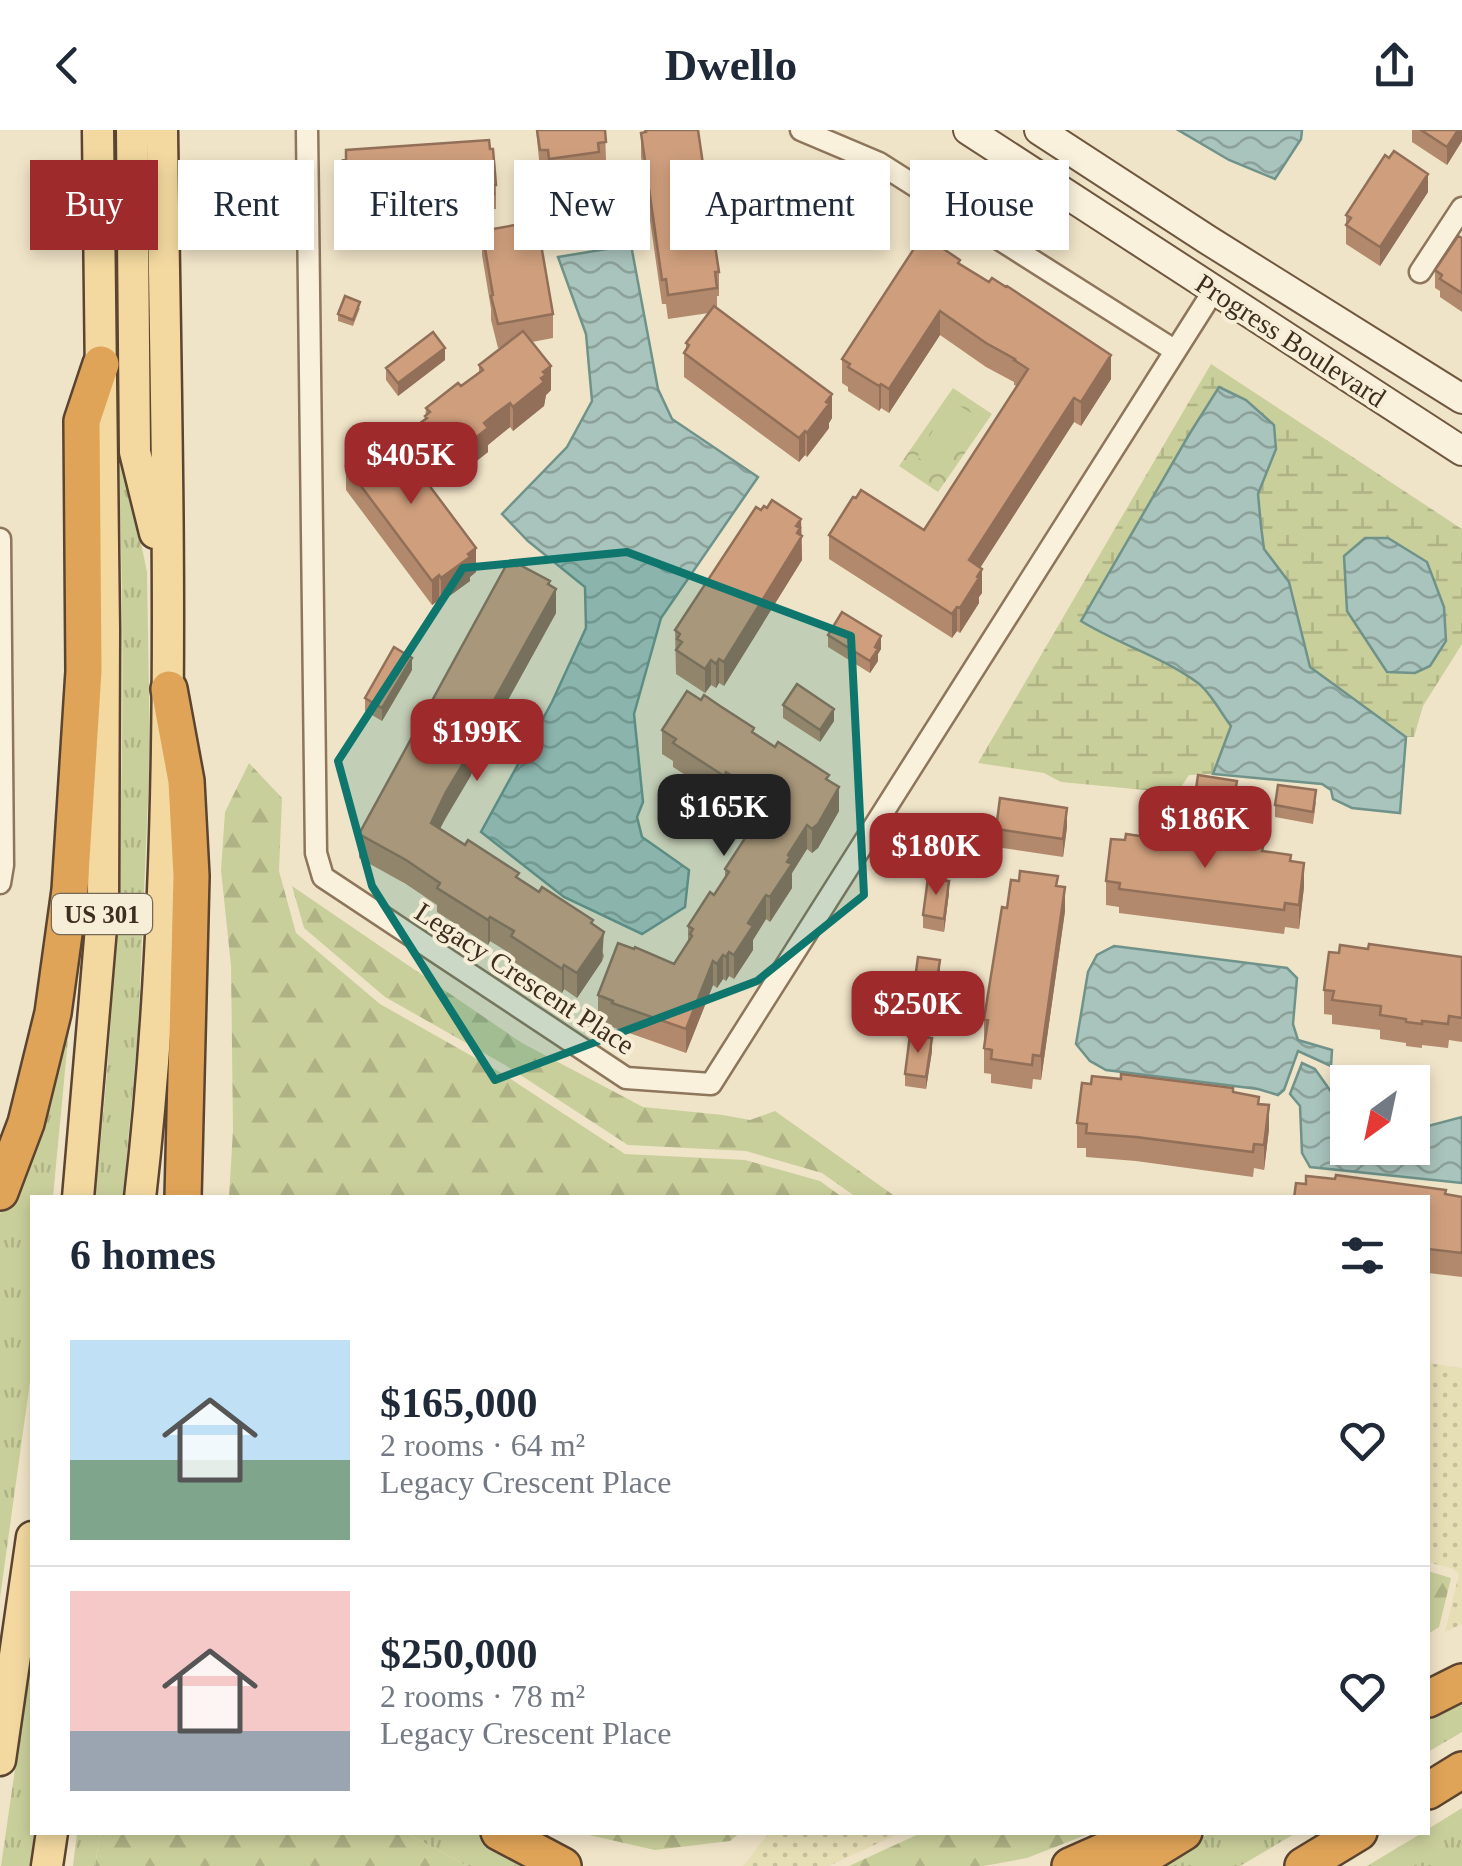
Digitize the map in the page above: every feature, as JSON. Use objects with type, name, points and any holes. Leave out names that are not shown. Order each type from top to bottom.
[{"type":"highway","points":[[0,1192],[26,1124],[53,1013],[70,890],[84,671],[82,421],[101,364]]},
{"type":"highway","points":[[170,689],[186,780],[191,876],[183,1195]]},
{"type":"highway","points":[[1430,1698],[1462,1682]]},
{"type":"highway","points":[[1430,1790],[1462,1770]]},
{"type":"highway","points":[[505,1835],[563,1866]]},
{"type":"highway","points":[[1070,1866],[1141,1835]]},
{"type":"highway","points":[[1129,1866],[1179,1835]]},
{"type":"highway","points":[[1303,1866],[1354,1835]]},
{"type":"main road","name":"US 301","points":[[78,1195],[103,904],[98,130]]},
{"type":"main road","points":[[132,130],[135,452],[168,585]]},
{"type":"main road","name":"US 301","points":[[140,1195],[159,986],[170,689],[162,130]]},
{"type":"main road","points":[[163,238],[182,164],[182,130]]},
{"type":"main road","name":"Progress Boulevard","points":[[968,130],[1462,452]]},
{"type":"main road","name":"Progress Boulevard","points":[[1039,130],[1462,399]]},
{"type":"main road","points":[[1208,240],[1216,260],[1214,290]]},
{"type":"main road","points":[[0,1760],[30,1551]]},
{"type":"main road","points":[[48,1866],[52,1835]]},
{"type":"street","name":"Legacy Crescent Place","points":[[307,130],[316,852],[323,877],[626,1078],[711,1084],[1214,290]]},
{"type":"street","points":[[801,130],[879,164],[1174,350]]},
{"type":"street","points":[[1420,272],[1460,215]]},
{"type":"street","points":[[0,539],[0,883]]},
{"type":"highlighted area","points":[[627,552],[851,636],[864,895],[757,981],[495,1080],[372,886],[338,761],[463,568]]},
{"type":"shaded area","points":[[1430,1363],[1462,1368],[1462,1624],[1445,1632],[1459,1574],[1430,1563]]},
{"type":"shaded area","points":[[767,1835],[896,1835],[829,1866],[743,1866]]},
{"type":"green space","points":[[1211,364],[1462,529],[1462,644],[1423,706],[1414,737],[1406,737],[1309,667],[1289,582],[1264,549],[1258,494],[1276,449],[1219,387],[1081,621],[1170,666],[1207,692],[1231,726],[1213,774],[1189,775],[1177,793],[1061,782],[1044,773],[978,763]]},
{"type":"green space","points":[[953,388],[992,414],[938,492],[899,466]]},
{"type":"green space","points":[[951,401],[978,417],[944,473],[917,457]]},
{"type":"green space","points":[[122,451],[147,572],[150,753],[138,1031],[123,1195],[95,1195],[111,1012],[120,825],[118,452]]},
{"type":"green space","points":[[249,763],[282,798],[279,871],[296,933],[380,1004],[500,1072],[625,1154],[745,1160],[820,1181],[839,1195],[229,1195],[233,1130],[231,966],[221,870],[225,812]]},
{"type":"green space","points":[[292,886],[522,1043],[643,1107],[750,1120],[775,1111],[893,1195],[853,1195],[822,1173],[746,1151],[628,1145],[505,1065],[385,997],[304,928]]},
{"type":"green space","points":[[73,987],[53,1195],[30,1195],[30,1381],[0,1598],[0,1214]]},
{"type":"green space","points":[[1430,1572],[1451,1578],[1439,1627],[1430,1633]]},
{"type":"green space","points":[[30,1665],[30,1835],[37,1835],[32,1866],[1,1866]]},
{"type":"green space","points":[[1462,1693],[1462,1732],[1430,1751],[1430,1710]]},
{"type":"green space","points":[[1462,1808],[1462,1866],[1367,1866],[1419,1835],[1430,1835],[1430,1828]]},
{"type":"green space","points":[[77,1835],[100,1835],[95,1866],[73,1866]]},
{"type":"green space","points":[[100,1835],[410,1835],[467,1866],[95,1866]]},
{"type":"green space","points":[[410,1835],[486,1835],[544,1866],[467,1866]]},
{"type":"green space","points":[[589,1835],[738,1835],[730,1841],[655,1850]]},
{"type":"green space","points":[[917,1835],[1086,1835],[1027,1858],[984,1866],[849,1866]]},
{"type":"green space","points":[[1207,1835],[1293,1835],[1240,1866],[1156,1866]]},
{"type":"water","points":[[1178,130],[1302,130],[1301,139],[1275,179],[1229,160]]},
{"type":"water","points":[[632,250],[658,389],[672,419],[758,477],[661,618],[634,714],[643,802],[637,817],[642,837],[689,870],[685,907],[642,934],[564,897],[481,832],[552,702],[586,628],[585,587],[528,541],[502,514],[567,447],[592,401],[586,334],[558,257]]},
{"type":"water","points":[[1219,387],[1246,400],[1274,425],[1276,449],[1258,494],[1264,549],[1289,582],[1310,667],[1406,737],[1400,813],[1352,808],[1333,799],[1331,790],[1322,784],[1213,774],[1231,726],[1207,692],[1170,666],[1081,621]]},
{"type":"water","points":[[1365,538],[1388,538],[1427,562],[1444,607],[1446,641],[1430,666],[1415,673],[1387,672],[1347,611],[1344,556]]},
{"type":"water","points":[[1114,946],[1287,968],[1297,978],[1293,1024],[1298,1040],[1332,1050],[1331,1065],[1298,1051],[1284,1090],[1278,1095],[1258,1089],[1106,1070],[1090,1061],[1076,1044],[1088,972],[1097,955]]},
{"type":"water","points":[[1302,1063],[1315,1069],[1330,1090],[1330,1165],[1430,1165],[1430,1125],[1462,1117],[1462,1183],[1310,1167],[1302,1153],[1300,1106],[1290,1094]]},
{"type":"building","points":[[537,130],[605,130],[606,142],[598,143],[599,152],[549,159],[548,150],[540,150]]},
{"type":"building","points":[[698,130],[702,160],[670,160],[670,250],[716,250],[717,288],[668,295],[666,279],[662,280],[650,196],[650,160],[645,160],[641,133]]},
{"type":"building","points":[[1421,130],[1458,130],[1447,147]]},
{"type":"building","points":[[489,140],[494,160],[343,160],[346,150]]},
{"type":"building","points":[[1394,151],[1428,174],[1380,247],[1346,225],[1351,218],[1346,215],[1385,155],[1389,158]]},
{"type":"building","points":[[514,225],[514,250],[542,250],[553,314],[498,324],[485,250],[494,250],[494,229]]},
{"type":"building","points":[[1458,236],[1462,238],[1462,293],[1440,279],[1442,275],[1435,270]]},
{"type":"building","points":[[913,250],[945,250],[960,260],[958,263],[989,282],[992,278],[1007,286],[1111,355],[1081,402],[1074,398],[969,560],[982,569],[960,608],[952,614],[829,535],[861,490],[924,530],[1028,369],[940,311],[889,389],[848,367],[850,364],[842,359]]},
{"type":"building","points":[[345,296],[360,302],[353,320],[338,314]]},
{"type":"building","points":[[714,306],[832,394],[807,433],[799,438],[684,353],[689,345],[686,343]]},
{"type":"building","points":[[523,331],[551,366],[543,372],[544,382],[513,407],[510,403],[495,414],[484,423],[488,428],[460,450],[457,445],[442,452],[419,424],[430,412],[426,408],[458,383],[461,386],[483,370],[479,365]]},
{"type":"building","points":[[433,332],[445,348],[398,383],[386,368]]},
{"type":"building","points":[[390,433],[476,548],[468,554],[470,557],[432,581],[346,466],[380,436],[382,439]]},
{"type":"building","points":[[772,500],[801,519],[796,526],[802,536],[724,662],[719,659],[716,664],[711,660],[705,669],[676,650],[682,642],[675,630],[756,507],[767,508]]},
{"type":"building","points":[[508,562],[550,581],[548,584],[556,589],[474,736],[477,737],[470,752],[431,823],[465,845],[468,840],[519,873],[516,877],[539,892],[542,887],[593,920],[591,923],[604,932],[577,973],[564,965],[562,969],[511,936],[514,931],[490,917],[488,920],[437,888],[440,883],[406,860],[359,834]]},
{"type":"building","points":[[842,612],[881,636],[870,661],[828,635]]},
{"type":"building","points":[[394,647],[412,658],[382,708],[365,698]]},
{"type":"building","points":[[797,684],[834,709],[820,730],[783,705]]},
{"type":"building","points":[[687,691],[701,700],[704,695],[775,747],[778,742],[829,775],[826,779],[839,787],[818,824],[812,829],[807,825],[788,855],[787,862],[792,864],[748,923],[753,926],[734,955],[729,952],[717,964],[713,961],[686,1029],[598,995],[618,943],[674,964],[692,936],[693,929],[688,926],[710,892],[714,895],[729,872],[725,869],[747,835],[757,836],[774,809],[746,791],[749,787],[726,772],[724,776],[673,743],[676,739],[662,730]]},
{"type":"building","points":[[1198,775],[1237,781],[1233,802],[1195,796]]},
{"type":"building","points":[[1278,785],[1316,790],[1313,812],[1275,805]]},
{"type":"building","points":[[1000,798],[1067,808],[1063,839],[996,829]]},
{"type":"building","points":[[1155,833],[1263,847],[1262,851],[1291,855],[1290,861],[1304,863],[1299,905],[1285,903],[1284,910],[1119,889],[1120,883],[1106,881],[1111,839],[1125,840],[1126,834],[1154,838]]},
{"type":"building","points":[[1020,871],[1058,876],[1056,886],[1065,887],[1041,1056],[1033,1055],[1032,1065],[991,1059],[992,1050],[984,1048],[988,1020],[984,1019],[1002,907],[1007,908],[1011,880],[1019,881]]},
{"type":"building","points":[[928,878],[949,881],[944,919],[923,915]]},
{"type":"building","points":[[1369,944],[1462,957],[1462,1018],[1449,1016],[1448,1024],[1406,1022],[1380,1015],[1381,1006],[1332,1000],[1334,991],[1324,990],[1329,952],[1339,953],[1340,945],[1368,949]]},
{"type":"building","points":[[918,957],[940,960],[934,999],[913,994]]},
{"type":"building","points":[[910,1035],[932,1038],[926,1077],[905,1074]]},
{"type":"building","points":[[1121,1074],[1233,1088],[1233,1092],[1259,1097],[1258,1104],[1269,1105],[1264,1145],[1254,1144],[1253,1152],[1086,1133],[1087,1124],[1077,1123],[1082,1083],[1091,1084],[1092,1076],[1121,1079]]},
{"type":"building","points":[[1336,1175],[1446,1190],[1445,1194],[1462,1197],[1462,1253],[1430,1249],[1430,1195],[1294,1195],[1296,1183],[1306,1184],[1306,1176],[1335,1179]]}]
